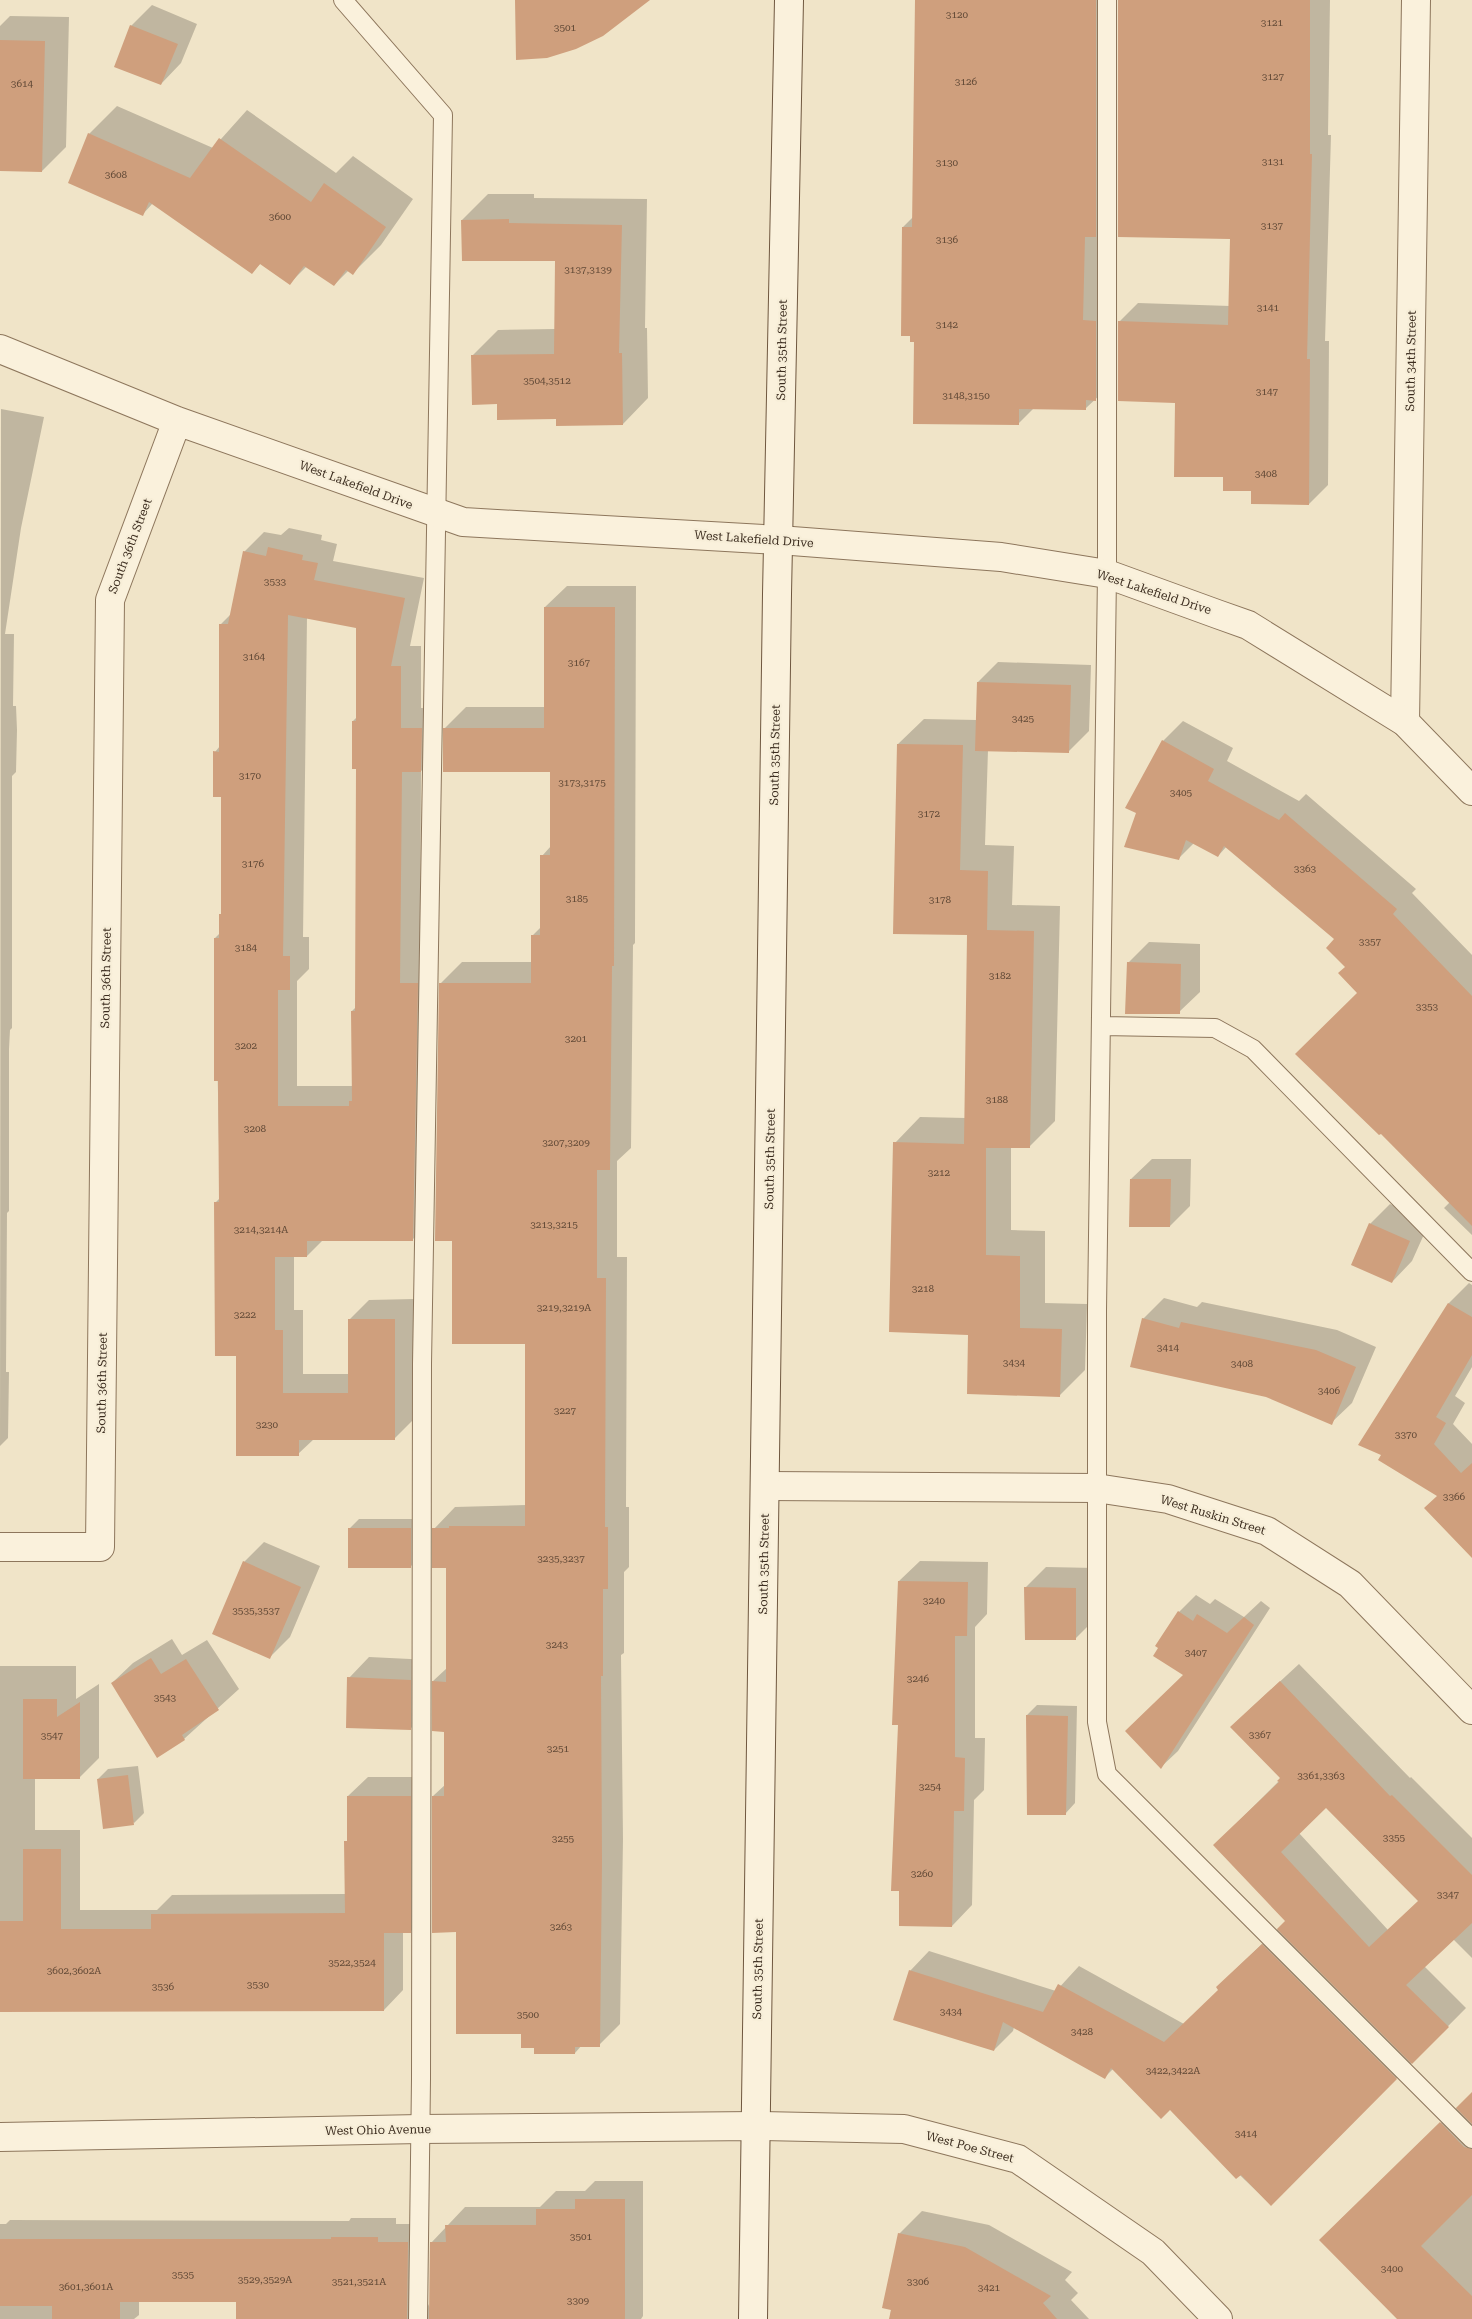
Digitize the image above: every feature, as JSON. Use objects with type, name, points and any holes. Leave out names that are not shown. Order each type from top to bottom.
[{"type":"street","name":"South 35th Street","points":[[753,2319],[778,540],[789,0]]},
{"type":"street","name":"South 34th Street","points":[[1405,722],[1416,0]]},
{"type":"street","name":"West Lakefield Drive","points":[[0,349],[177,421],[463,522],[778,540],[1001,557],[1107,574],[1248,625],[1405,722],[1472,792]]},
{"type":"street","name":"South 36th Street","points":[[0,1547],[100,1547],[110,600],[177,421]]},
{"type":"street","name":"West Ruskin Street","points":[[766,1486],[1096,1488],[1168,1499],[1267,1531],[1350,1584],[1472,1710]]},
{"type":"street","name":"West Ohio Avenue","points":[[0,2138],[420,2129],[756,2126]]},
{"type":"street","name":"West Poe Street","points":[[756,2126],[904,2129],[1018,2159],[1152,2252],[1218,2319]]},
{"type":"lane","points":[[343,0],[443,115],[422,1364],[418,2319]]},
{"type":"lane","points":[[1107,0],[1107,574],[1096,1488],[1097,1722],[1106,1774],[1472,2139]]},
{"type":"lane","points":[[1102,1026],[1215,1028],[1253,1048],[1472,1272]]},
{"type":"building","points":[[515,0],[650,0],[603,36],[576,49],[547,58],[516,60]]},
{"type":"building","points":[[915,0],[1096,0],[1096,237],[1085,237],[1083,320],[1096,321],[1096,401],[1086,400],[1086,410],[1019,409],[1019,425],[913,424],[914,342],[910,342],[910,336],[901,336],[902,227],[912,227]]},
{"type":"building","points":[[1118,0],[1310,0],[1310,154],[1312,154],[1307,359],[1310,359],[1309,505],[1251,504],[1251,491],[1223,491],[1223,477],[1174,477],[1175,403],[1118,401],[1118,321],[1228,325],[1230,239],[1118,237]]},
{"type":"building","points":[[130,25],[178,44],[161,85],[114,67]]},
{"type":"building","points":[[0,40],[45,41],[42,172],[0,171]]},
{"type":"building","points":[[88,133],[190,178],[219,138],[311,202],[324,183],[386,227],[353,275],[346,270],[334,286],[304,266],[290,285],[260,264],[252,274],[149,202],[143,216],[68,183]]},
{"type":"building","points":[[509,219],[509,223],[622,225],[619,353],[622,353],[623,425],[556,426],[556,419],[497,420],[497,404],[472,405],[471,355],[554,354],[555,261],[462,261],[461,220]]},
{"type":"building","points":[[268,547],[303,555],[302,560],[318,563],[314,580],[405,598],[391,666],[401,666],[401,728],[422,728],[421,772],[402,772],[400,983],[418,983],[413,1241],[307,1241],[307,1257],[275,1257],[275,1330],[283,1330],[283,1393],[348,1393],[348,1319],[395,1319],[395,1440],[299,1440],[299,1456],[236,1456],[236,1356],[215,1356],[214,1202],[219,1202],[218,1081],[214,1081],[214,938],[219,938],[219,914],[221,914],[221,797],[213,797],[213,751],[219,752],[219,624],[228,624],[243,551],[266,556]],"holes":[[[288,615],[356,628],[356,721],[352,721],[352,769],[356,769],[355,1011],[351,1011],[352,1101],[349,1101],[349,1106],[278,1106],[278,990],[290,990],[290,956],[283,956]]]},
{"type":"building","points":[[544,607],[615,607],[614,966],[612,966],[610,1170],[597,1170],[597,1278],[606,1278],[605,1527],[608,1527],[608,1589],[603,1589],[603,1676],[601,1676],[600,2047],[575,2047],[575,2054],[534,2054],[534,2048],[521,2048],[521,2034],[456,2034],[456,1932],[432,1933],[432,1796],[444,1796],[444,1732],[432,1731],[432,1681],[446,1682],[446,1568],[432,1568],[432,1528],[449,1528],[449,1526],[525,1526],[525,1344],[452,1344],[452,1241],[435,1241],[439,983],[531,983],[531,935],[540,935],[540,855],[550,855],[550,772],[443,772],[443,728],[544,728]]},
{"type":"building","points":[[977,682],[1071,685],[1069,753],[975,751]]},
{"type":"building","points":[[1162,740],[1214,769],[1208,781],[1279,820],[1285,813],[1397,909],[1393,914],[1472,996],[1472,1226],[1381,1134],[1379,1135],[1295,1054],[1357,993],[1338,973],[1345,967],[1326,948],[1334,939],[1224,846],[1218,857],[1186,840],[1179,860],[1124,847],[1136,813],[1125,808]]},
{"type":"building","points":[[897,744],[963,745],[960,870],[988,871],[987,930],[1034,931],[1030,1148],[986,1148],[986,1255],[1020,1256],[1020,1328],[1062,1329],[1060,1397],[967,1394],[968,1335],[889,1332],[893,1142],[964,1144],[967,935],[893,934]]},
{"type":"building","points":[[1127,962],[1181,964],[1180,1014],[1125,1014]]},
{"type":"building","points":[[1130,1179],[1171,1179],[1170,1227],[1129,1227]]},
{"type":"building","points":[[1369,1223],[1410,1241],[1392,1283],[1351,1265]]},
{"type":"building","points":[[1448,1303],[1472,1317],[1472,1355],[1436,1417],[1446,1423],[1434,1444],[1461,1473],[1472,1463],[1472,1558],[1424,1508],[1437,1496],[1378,1460],[1381,1455],[1358,1445]]},
{"type":"building","points":[[1142,1318],[1179,1328],[1181,1322],[1316,1350],[1356,1367],[1332,1425],[1266,1397],[1130,1367]]},
{"type":"building","points":[[348,1528],[411,1528],[411,1568],[348,1568]]},
{"type":"building","points":[[243,1561],[301,1587],[270,1659],[212,1634]]},
{"type":"building","points":[[898,1581],[968,1582],[967,1636],[955,1636],[955,1757],[965,1758],[964,1811],[954,1811],[952,1927],[899,1926],[899,1891],[891,1891],[898,1725],[892,1725]]},
{"type":"building","points":[[1024,1587],[1076,1588],[1076,1640],[1025,1640]]},
{"type":"building","points":[[1178,1611],[1193,1621],[1197,1614],[1227,1633],[1244,1617],[1254,1625],[1161,1769],[1125,1731],[1183,1675],[1153,1656],[1158,1648],[1155,1646]]},
{"type":"building","points":[[151,1658],[161,1674],[186,1659],[219,1710],[182,1735],[185,1740],[157,1758],[111,1683]]},
{"type":"building","points":[[347,1677],[411,1680],[411,1730],[346,1728]]},
{"type":"building","points":[[1280,1681],[1390,1796],[1392,1795],[1472,1875],[1472,1923],[1406,1985],[1449,2027],[1412,2064],[1277,1929],[1285,1921],[1213,1845],[1279,1782],[1277,1781],[1280,1778],[1230,1727]],"holes":[[[1326,1808],[1418,1901],[1369,1947],[1281,1852]]]},
{"type":"building","points":[[23,1699],[57,1699],[57,1717],[80,1702],[80,1779],[23,1779]]},
{"type":"building","points":[[1026,1715],[1068,1716],[1066,1815],[1027,1815]]},
{"type":"building","points":[[128,1775],[134,1825],[103,1829],[97,1779]]},
{"type":"building","points":[[347,1796],[411,1796],[411,1933],[384,1933],[384,2011],[0,2012],[0,1921],[23,1921],[23,1849],[61,1849],[61,1929],[151,1929],[151,1914],[345,1913],[344,1841],[347,1841]]},
{"type":"building","points":[[1262,1944],[1397,2079],[1271,2206],[1241,2175],[1236,2179],[1170,2110],[1161,2119],[1111,2068],[1105,2079],[1003,2022],[994,2051],[893,2020],[909,1970],[1043,2012],[1058,1984],[1164,2042],[1218,1990],[1216,1987]]},
{"type":"building","points":[[1472,2092],[1472,2124],[1456,2108]]},
{"type":"building","points":[[1440,2122],[1464,2147],[1472,2149],[1472,2195],[1421,2246],[1472,2296],[1472,2319],[1397,2319],[1319,2240]]},
{"type":"building","points":[[575,2199],[625,2199],[625,2319],[429,2319],[430,2242],[446,2242],[445,2225],[536,2225],[536,2209],[575,2209]]},
{"type":"building","points":[[898,2233],[965,2247],[1051,2296],[1043,2303],[1057,2319],[889,2319],[891,2310],[882,2308]]},
{"type":"building","points":[[331,2237],[378,2237],[378,2242],[408,2242],[407,2319],[236,2319],[236,2302],[120,2302],[120,2319],[52,2319],[52,2306],[0,2306],[0,2239],[331,2239]]}]
